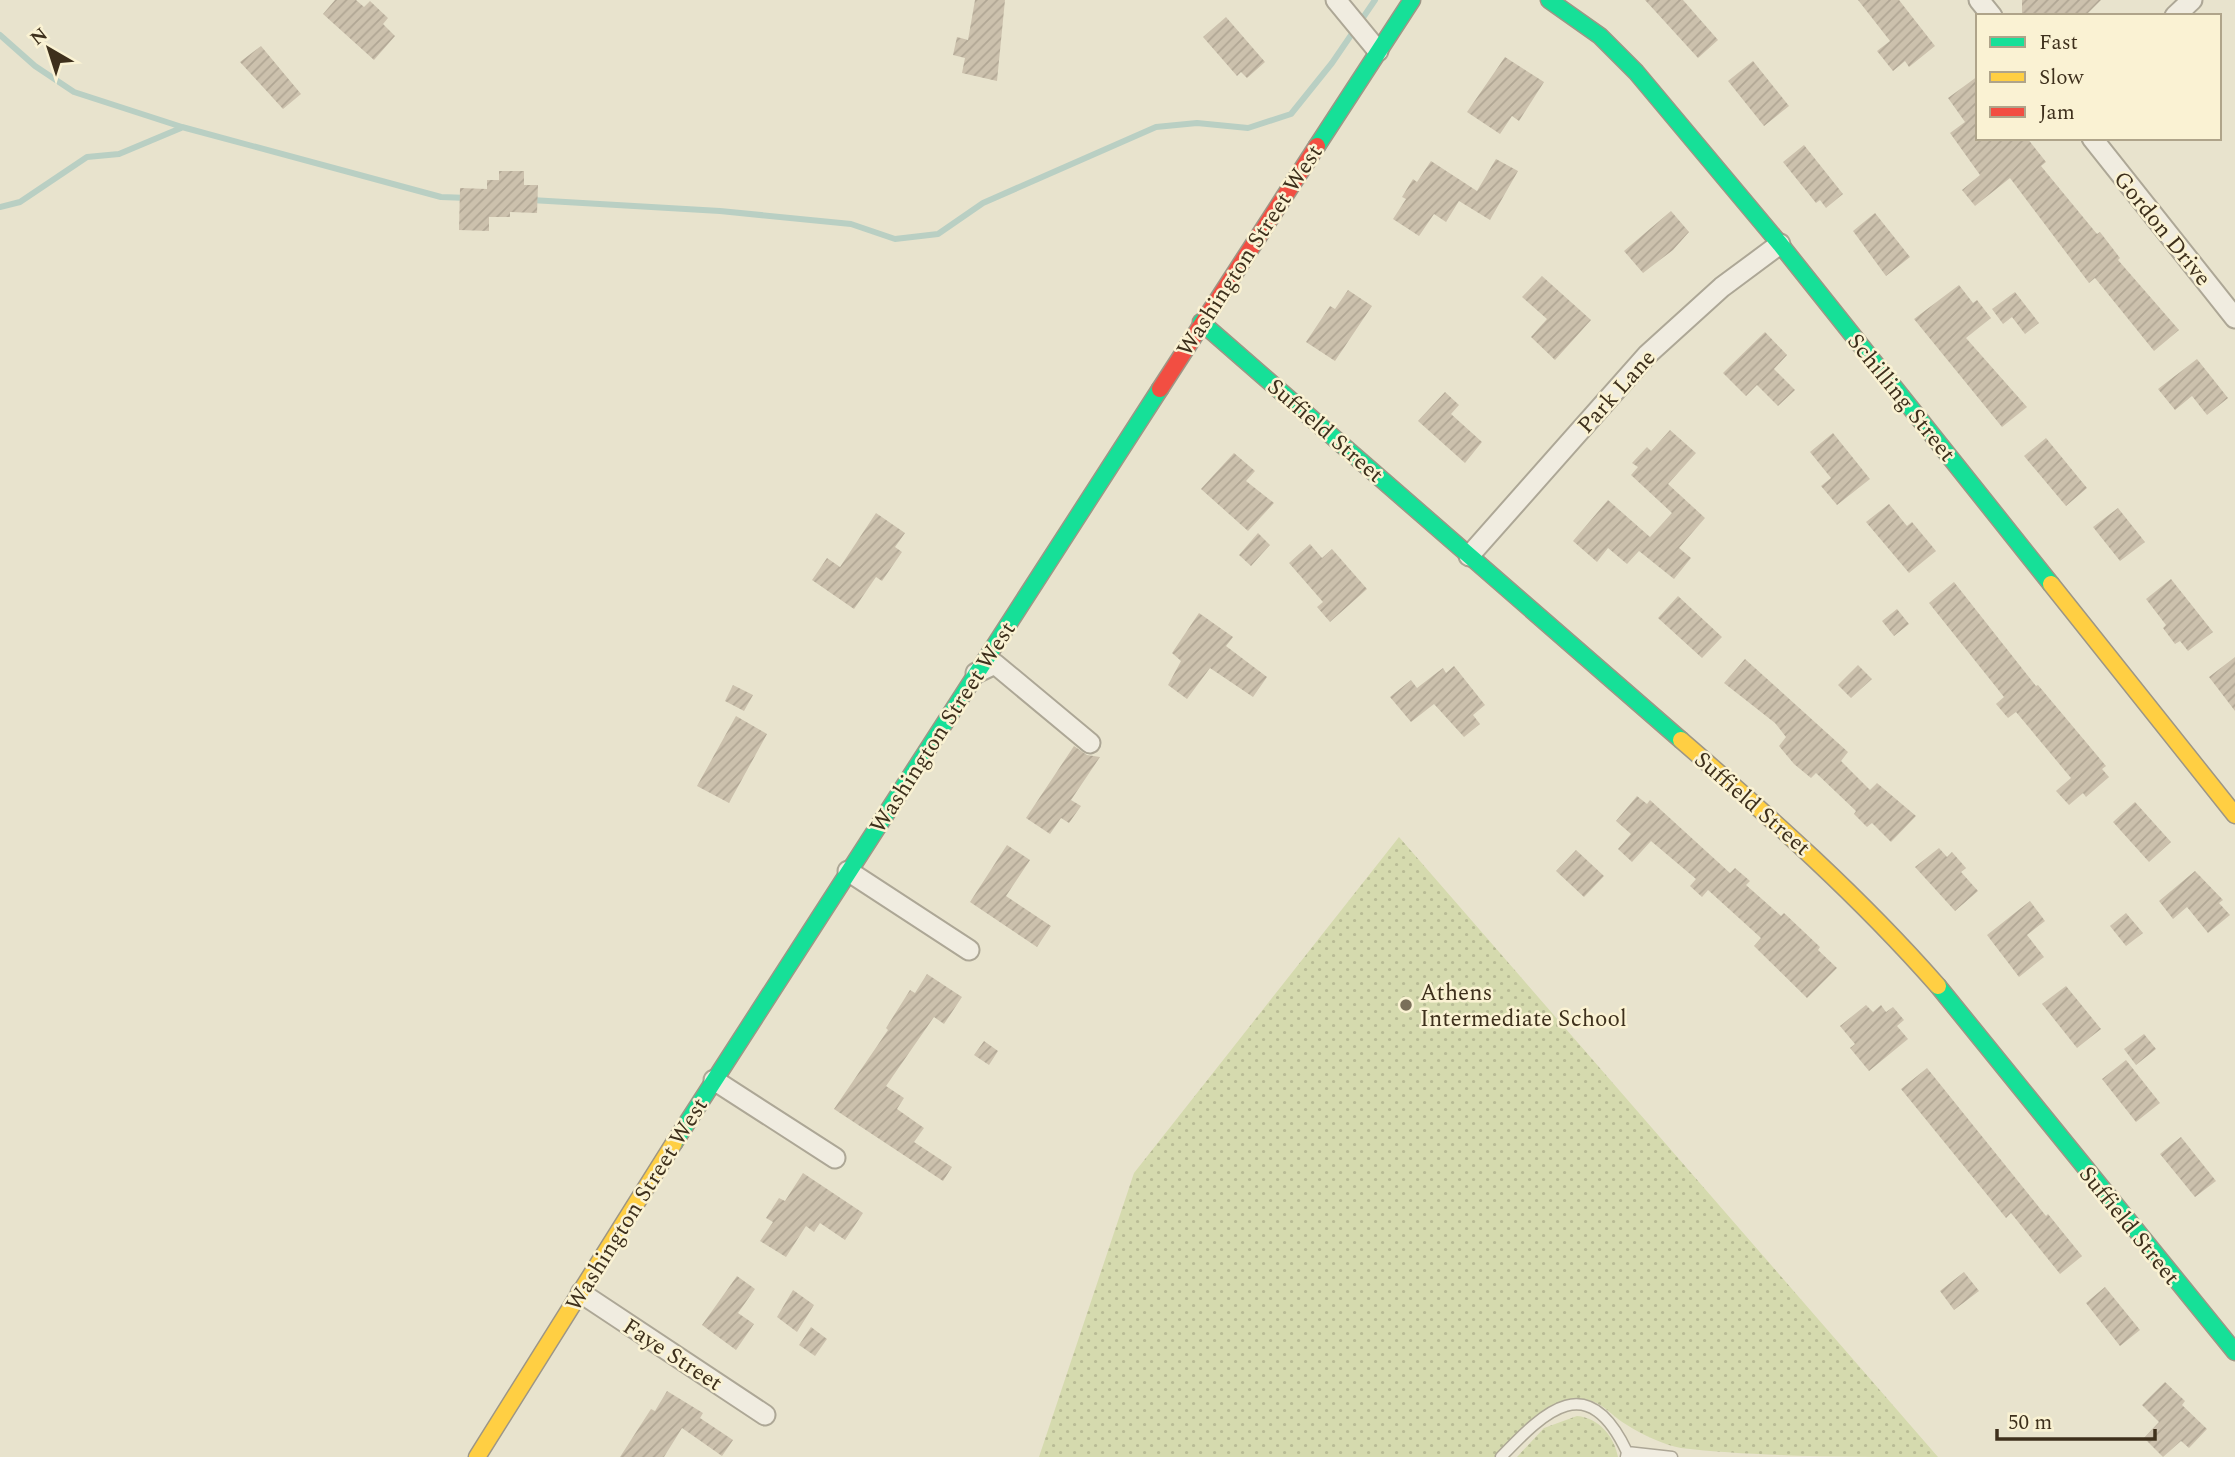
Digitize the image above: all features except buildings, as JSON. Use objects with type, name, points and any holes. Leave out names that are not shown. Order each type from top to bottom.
[{"type":"street","points":[[1336,0],[1378,51]]},
{"type":"street","name":"Washington Street West","points":[[477,1457],[714,1080],[1201,322],[1412,0]]},
{"type":"street","name":"Schilling Street","points":[[1549,0],[1600,36],[1636,72],[1780,244],[2235,815]]},
{"type":"street","points":[[1979,0],[1990,14]]},
{"type":"street","points":[[2177,14],[2192,0]]},
{"type":"street","name":"Gordon Drive","points":[[2094,140],[2235,318]]},
{"type":"street","name":"Park Lane","points":[[1469,556],[1647,355],[1722,287],[1780,244]]},
{"type":"street","name":"Suffield Street","points":[[1201,322],[1794,838],[1869,909],[1938,985],[2235,1352]]},
{"type":"street","points":[[976,673],[995,664],[1090,743]]},
{"type":"street","points":[[848,872],[969,950]]},
{"type":"street","points":[[714,1080],[835,1158]]},
{"type":"street","name":"Faye Street","points":[[581,1293],[765,1415]]},
{"type":"lane","points":[[1501,1457],[1537,1420],[1558,1406],[1583,1405],[1606,1417],[1627,1454],[1672,1457]]},
{"type":"green space","name":"Athens Intermediate School","points":[[1399,837],[1938,1457],[1775,1455],[1681,1448],[1627,1425],[1597,1403],[1571,1400],[1559,1402],[1538,1414],[1496,1457],[1039,1457],[1134,1173]]},
{"type":"green space","points":[[1577,1416],[1592,1420],[1604,1429],[1613,1442],[1618,1457],[1517,1457],[1544,1428]]},
{"type":"waterway","points":[[531,200],[720,211],[851,224],[895,239],[938,234],[983,203],[1156,127],[1197,123],[1248,128],[1291,114],[1332,63],[1375,0]]},
{"type":"waterway","points":[[0,35],[35,66],[74,92],[182,127],[441,197],[468,198]]},
{"type":"waterway","points":[[0,207],[20,202],[87,157],[119,154],[181,128]]},
{"type":"traffic: fast","points":[[1317,146],[1412,0]]},
{"type":"traffic: fast","points":[[1549,0],[1600,36],[1636,72],[1780,244],[2051,584]]},
{"type":"traffic: fast","points":[[1201,322],[1681,740]]},
{"type":"traffic: fast","points":[[674,1143],[1160,389]]},
{"type":"traffic: fast","points":[[1938,986],[2235,1352]]},
{"type":"traffic: slow","points":[[2051,584],[2235,815]]},
{"type":"traffic: slow","points":[[1681,740],[1846,889],[1938,986]]},
{"type":"traffic: slow","points":[[477,1457],[674,1143]]},
{"type":"traffic: jam","points":[[1160,389],[1317,146]]},
{"type":"place","name":"Athens Intermediate School","points":[[1406,1005]]}]
